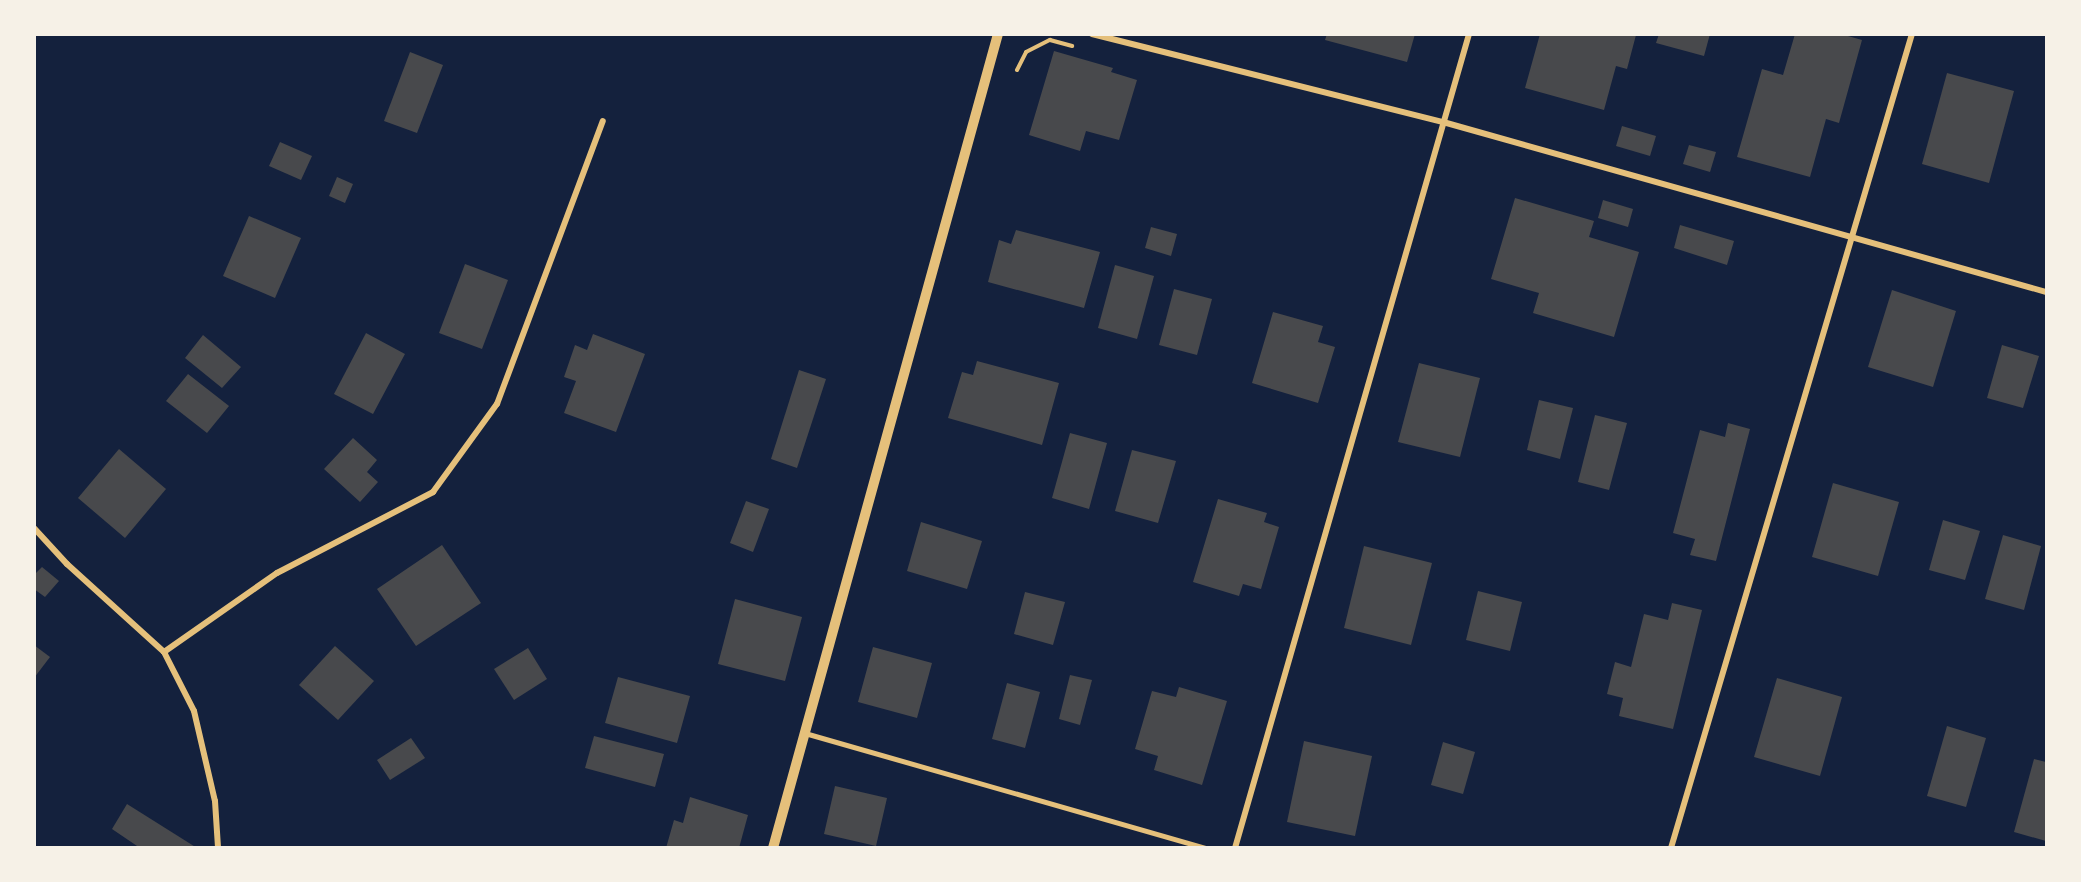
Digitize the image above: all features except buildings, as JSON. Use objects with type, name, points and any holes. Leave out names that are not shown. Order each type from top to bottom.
[{"type":"street","points":[[773,848],[998,34]]},
{"type":"street","points":[[1092,34],[1443,122],[1853,235],[2046,292]]},
{"type":"street","points":[[1235,848],[1469,34]]},
{"type":"street","points":[[1671,848],[1912,34]]},
{"type":"street","points":[[164,652],[277,573],[433,492],[497,404],[603,121]]},
{"type":"street","points":[[34,528],[67,564],[164,652],[194,711],[215,801],[218,848]]},
{"type":"lane","points":[[805,733],[1204,848]]}]
